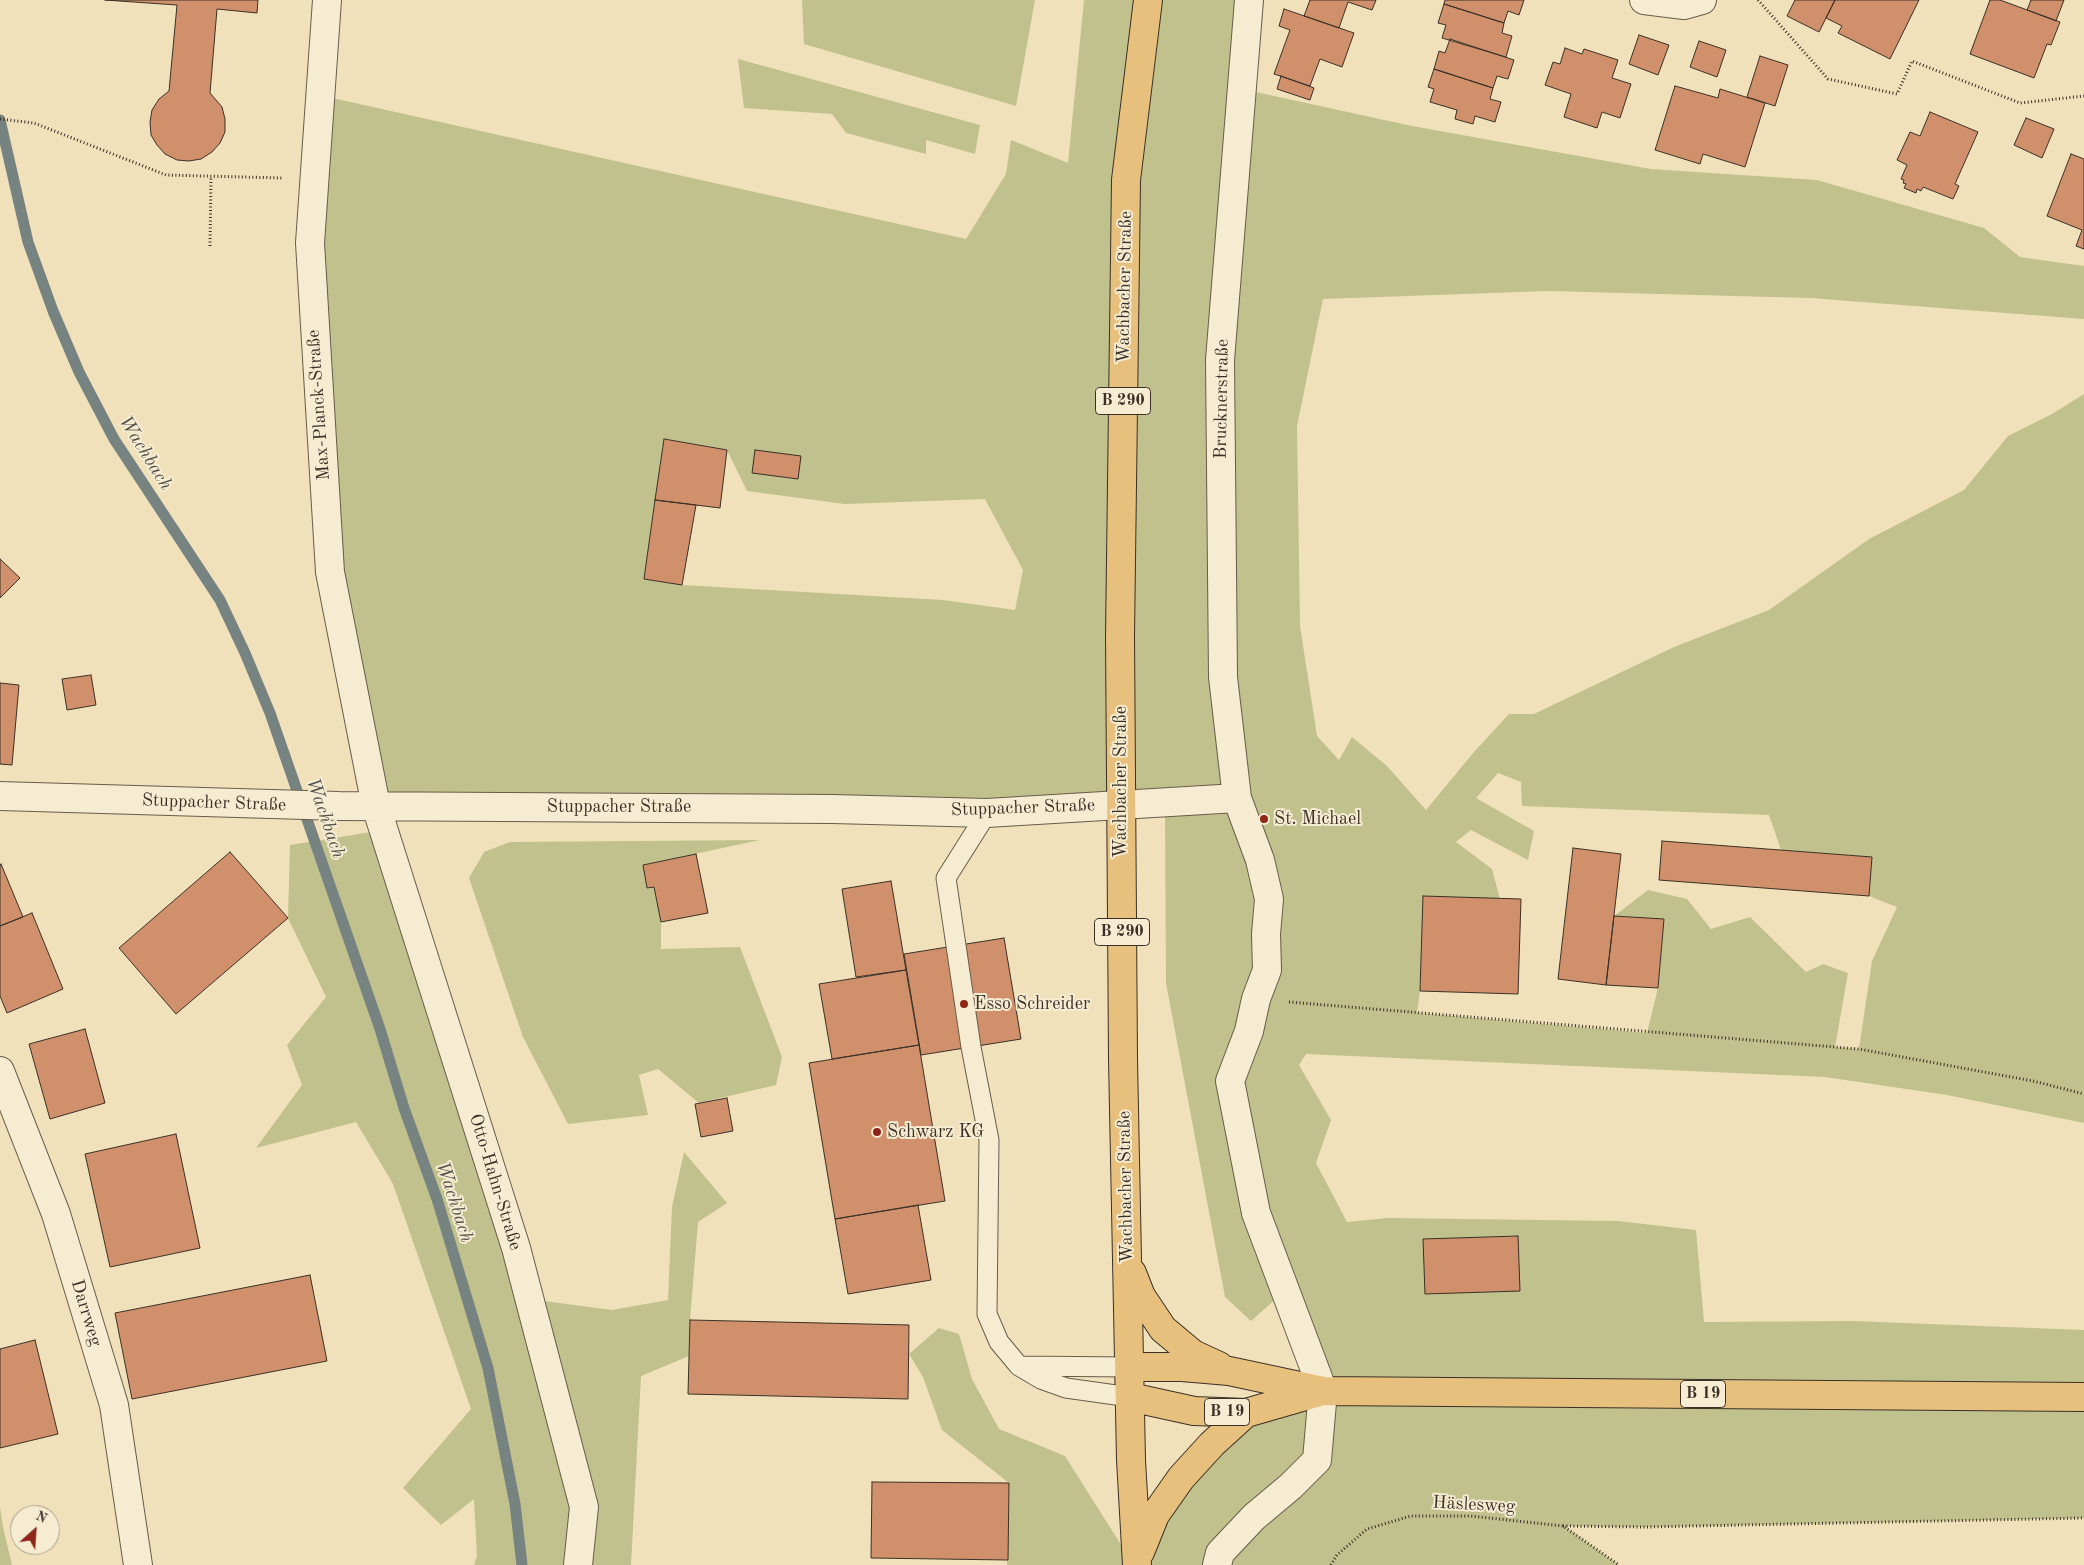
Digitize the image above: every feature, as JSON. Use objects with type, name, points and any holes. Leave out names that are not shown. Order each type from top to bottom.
[{"type":"main road","name":"Wachbacher Straße","points":[[1137,1563],[1130,1397],[1123,1059],[1120,636],[1126,180],[1148,0]]},
{"type":"main road","points":[[1127,1260],[1140,1296],[1163,1329],[1193,1354],[1229,1371]]},
{"type":"main road","name":"B 19","points":[[1130,1368],[1182,1367],[1229,1371],[1323,1390],[2084,1397]]},
{"type":"main road","name":"B 19","points":[[1130,1397],[1194,1410],[1246,1413],[1323,1390]]},
{"type":"main road","name":"B 19","points":[[1137,1563],[1155,1515],[1181,1478],[1212,1444],[1246,1413]]},
{"type":"street","name":"Max-Planck-Straße","points":[[326,0],[310,243],[330,572],[376,806]]},
{"type":"street","name":"Brucknerstraße","points":[[1249,0],[1220,360],[1223,677],[1237,798],[1260,860],[1270,899],[1266,934],[1267,970],[1256,999],[1249,1031],[1230,1082],[1256,1213],[1323,1390]]},
{"type":"street","points":[[1644,0],[1684,5],[1702,0]]},
{"type":"street","name":"Stuppacher Straße","points":[[0,796],[339,806],[822,809],[987,813],[1237,798]]},
{"type":"street","name":"Otto-Hahn-Straße","points":[[376,806],[516,1248],[584,1507],[578,1565]]},
{"type":"street","name":"Darrweg","points":[[0,1071],[56,1214],[114,1405],[138,1565]]},
{"type":"street","points":[[1217,1565],[1220,1553],[1254,1517],[1291,1486],[1317,1460],[1323,1390]]},
{"type":"lane","points":[[987,813],[946,878],[971,1047],[989,1140],[988,1314],[999,1342],[1019,1366],[1040,1379],[1066,1388],[1130,1397]]},
{"type":"lane","points":[[1019,1366],[1130,1368]]},
{"type":"path","points":[[1758,0],[1828,79],[1897,94],[1912,61],[2020,103],[2084,96]]},
{"type":"path","points":[[0,119],[34,123],[166,175],[313,179]]},
{"type":"path","points":[[210,246],[212,176]]},
{"type":"path","points":[[1256,999],[1525,1023],[1859,1049],[2033,1081],[2084,1094]]},
{"type":"path","name":"Häslesweg","points":[[1331,1565],[1337,1555],[1367,1529],[1411,1516],[1471,1516],[1563,1526],[1619,1565]]},
{"type":"path","points":[[1563,1526],[1646,1527],[2084,1518]]},
{"type":"green space","points":[[802,0],[1035,0],[1016,106],[804,44]]},
{"type":"green space","points":[[1084,0],[1249,0],[1242,89],[1412,126],[1651,169],[1817,180],[1984,228],[2020,257],[2084,266],[2084,319],[1810,298],[1548,291],[1323,299],[1297,426],[1300,626],[1317,736],[1339,760],[1352,737],[1387,766],[1426,810],[1474,752],[1509,714],[1534,714],[1674,647],[1769,610],[1869,539],[1964,490],[2008,436],[2052,414],[2084,394],[2084,1123],[1947,1095],[1825,1077],[1306,1054],[1299,1065],[1331,1120],[1316,1163],[1347,1222],[1388,1218],[1618,1221],[1696,1230],[1704,1322],[1853,1321],[2084,1330],[2084,1518],[1646,1527],[1564,1526],[1619,1565],[1007,1565],[1009,1483],[942,1430],[923,1377],[909,1354],[939,1328],[959,1334],[972,1379],[999,1429],[1065,1456],[1128,1556],[1212,1444],[1323,1390],[1285,1291],[1251,1321],[1225,1297],[1166,983],[1165,803],[376,806],[330,572],[319,95],[966,239],[1006,174],[1011,140],[1068,163]],"holes":[[[664,439],[727,450],[747,491],[845,504],[985,499],[1023,570],[1015,610],[943,600],[682,585],[644,579]],[[1498,773],[1521,782],[1522,806],[1769,815],[1781,850],[1872,857],[1869,896],[1897,907],[1872,961],[1859,1049],[1835,1047],[1848,973],[1823,964],[1806,972],[1750,917],[1711,929],[1687,899],[1648,890],[1614,916],[1664,919],[1658,988],[1647,1033],[1417,1013],[1420,991],[1423,897],[1500,899],[1492,869],[1456,842],[1471,830],[1528,860],[1534,831],[1476,798]]]},
{"type":"green space","points":[[738,59],[980,125],[975,154],[926,140],[926,154],[846,133],[832,114],[744,108]]},
{"type":"green space","points":[[384,830],[529,1299],[612,1310],[668,1300],[672,1207],[684,1152],[727,1203],[698,1222],[689,1356],[641,1376],[631,1565],[474,1565],[477,1556],[474,1499],[441,1525],[403,1488],[471,1409],[393,1184],[356,1122],[256,1148],[302,1085],[287,1045],[326,997],[288,918],[290,845]]},
{"type":"green space","points":[[760,840],[643,865],[647,888],[654,887],[661,922],[661,949],[740,947],[782,1057],[776,1085],[699,1103],[658,1069],[639,1075],[648,1115],[568,1124],[523,1037],[469,878],[484,852],[510,842]]},
{"type":"green space","points":[[0,1507],[3,1527],[12,1565],[0,1565]]},
{"type":"building","points":[[105,0],[258,0],[257,13],[217,9],[210,93],[222,107],[225,119],[225,132],[220,143],[212,152],[201,159],[177,160],[165,154],[151,135],[150,122],[152,110],[159,99],[169,91],[177,5]]},
{"type":"building","points":[[1310,0],[1376,0],[1372,10],[1348,2],[1339,28],[1304,16]]},
{"type":"building","points":[[1445,0],[1524,0],[1519,15],[1508,11],[1504,23],[1444,4]]},
{"type":"building","points":[[1795,0],[1835,0],[1819,32],[1787,16]]},
{"type":"building","points":[[1835,0],[1919,0],[1890,59],[1838,33],[1842,26],[1826,18]]},
{"type":"building","points":[[1990,0],[2000,0],[2060,22],[2051,45],[2047,44],[2034,78],[1970,54]]},
{"type":"building","points":[[2031,0],[2064,0],[2056,21],[2027,10]]},
{"type":"building","points":[[1444,4],[1504,23],[1502,33],[1512,36],[1506,57],[1442,38],[1446,25],[1438,23]]},
{"type":"building","points":[[1284,9],[1354,33],[1342,67],[1320,59],[1310,86],[1274,74],[1290,30],[1279,26]]},
{"type":"building","points":[[1639,35],[1669,45],[1658,75],[1629,64]]},
{"type":"building","points":[[1450,39],[1514,60],[1508,79],[1497,76],[1493,88],[1434,69],[1439,51],[1445,53]]},
{"type":"building","points":[[1699,41],[1726,50],[1717,77],[1690,67]]},
{"type":"building","points":[[1565,48],[1582,54],[1584,49],[1618,60],[1612,78],[1631,84],[1620,118],[1602,112],[1597,128],[1564,117],[1571,94],[1545,85],[1553,62],[1560,64]]},
{"type":"building","points":[[1760,56],[1788,65],[1775,106],[1747,97]]},
{"type":"building","points":[[1434,69],[1493,88],[1490,99],[1501,102],[1495,122],[1475,116],[1473,124],[1455,119],[1457,110],[1430,102],[1434,89],[1428,87]]},
{"type":"building","points":[[1281,76],[1314,88],[1310,100],[1277,89]]},
{"type":"building","points":[[1675,86],[1718,98],[1720,89],[1765,103],[1745,167],[1703,154],[1700,164],[1655,150]]},
{"type":"building","points":[[1930,112],[1978,132],[1955,184],[1959,186],[1953,199],[1923,187],[1921,191],[1917,189],[1916,193],[1904,188],[1906,184],[1901,179],[1907,165],[1897,160],[1910,132],[1920,136]]},
{"type":"building","points":[[2026,118],[2054,129],[2042,158],[2014,145]]},
{"type":"building","points":[[2071,154],[2084,159],[2084,249],[2076,246],[2082,230],[2047,216]]},
{"type":"building","points":[[664,439],[727,450],[720,508],[655,500]]},
{"type":"building","points":[[755,450],[801,456],[798,479],[752,473]]},
{"type":"building","points":[[655,500],[696,505],[682,585],[644,579]]},
{"type":"building","points":[[0,559],[20,578],[0,598]]},
{"type":"building","points":[[91,675],[96,705],[67,710],[62,679]]},
{"type":"building","points":[[0,683],[19,685],[12,765],[0,764]]},
{"type":"building","points":[[1662,841],[1872,857],[1869,896],[1659,880]]},
{"type":"building","points":[[1573,848],[1621,854],[1606,985],[1558,979]]},
{"type":"building","points":[[230,852],[288,918],[176,1014],[119,948]]},
{"type":"building","points":[[696,854],[708,913],[661,922],[654,887],[647,888],[643,865]]},
{"type":"building","points":[[0,865],[23,917],[0,926]]},
{"type":"building","points":[[891,881],[906,970],[856,977],[842,889]]},
{"type":"building","points":[[1423,896],[1521,899],[1518,994],[1420,991]]},
{"type":"building","points":[[32,913],[63,989],[7,1013],[0,996],[0,926]]},
{"type":"building","points":[[1614,916],[1664,919],[1658,988],[1606,985]]},
{"type":"building","name":"Esso Schreider","points":[[1004,938],[1021,1039],[921,1055],[904,954]]},
{"type":"building","points":[[906,970],[919,1045],[832,1059],[819,984]]},
{"type":"building","points":[[85,1029],[105,1103],[50,1119],[29,1044]]},
{"type":"building","name":"Schwarz KG","points":[[919,1045],[945,1201],[835,1219],[809,1063]]},
{"type":"building","points":[[727,1098],[733,1131],[701,1137],[695,1104]]},
{"type":"building","points":[[176,1134],[200,1248],[110,1267],[85,1154]]},
{"type":"building","points":[[918,1205],[931,1280],[848,1294],[835,1219]]},
{"type":"building","points":[[1518,1236],[1520,1291],[1425,1294],[1423,1239]]},
{"type":"building","points":[[310,1275],[327,1361],[132,1399],[115,1313]]},
{"type":"building","points":[[690,1320],[909,1325],[908,1399],[688,1394]]},
{"type":"building","points":[[35,1340],[58,1434],[0,1448],[0,1349]]},
{"type":"building","points":[[872,1482],[1009,1483],[1008,1560],[871,1558]]},
{"type":"waterway","name":"Wachbach","points":[[0,120],[28,242],[53,311],[79,372],[114,439],[220,600],[270,713],[380,1029],[404,1108],[437,1199],[488,1368],[515,1504],[522,1565]]},
{"type":"place","name":"St. Michael","points":[[1264,819]]},
{"type":"place","name":"Esso Schreider","points":[[964,1004]]},
{"type":"place","name":"Schwarz KG","points":[[877,1132]]}]
